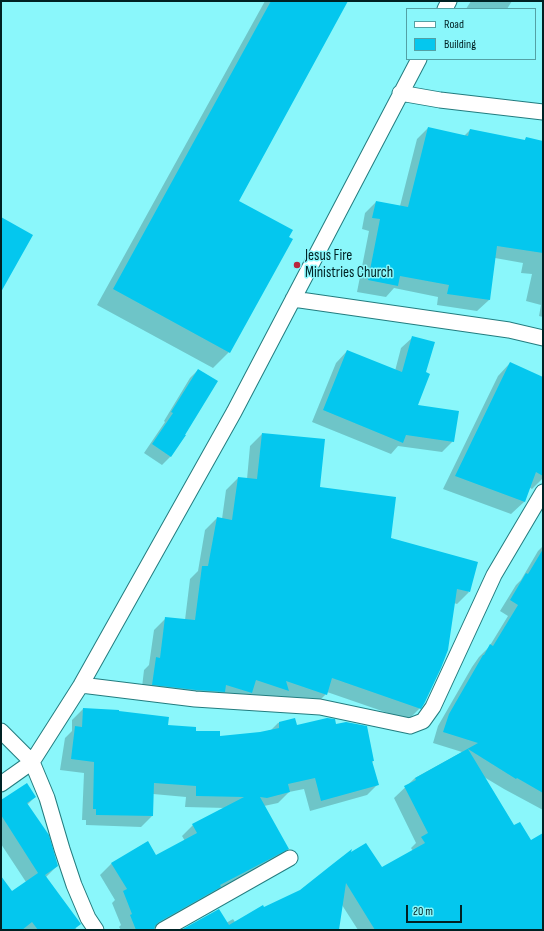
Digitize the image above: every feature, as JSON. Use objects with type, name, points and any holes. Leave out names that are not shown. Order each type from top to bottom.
[{"type":"street","points":[[1,784],[32,762],[80,685],[227,425],[418,60]]},
{"type":"street","points":[[400,93],[440,100],[543,112]]},
{"type":"street","points":[[293,299],[509,330],[543,338]]},
{"type":"street","points":[[80,685],[195,699],[320,707],[410,726],[423,721],[433,707],[494,574],[543,492]]},
{"type":"street","points":[[1,731],[32,762],[47,798],[74,885],[88,918],[96,930]]},
{"type":"street","points":[[163,930],[290,858]]},
{"type":"building","points":[[271,1],[348,1],[239,201],[293,230],[289,237],[293,239],[230,353],[113,289]]},
{"type":"building","points":[[428,127],[468,136],[470,129],[525,140],[526,137],[543,141],[543,253],[497,246],[490,300],[447,294],[449,285],[400,276],[398,286],[368,280],[380,219],[372,218],[376,201],[408,207]]},
{"type":"building","points":[[1,217],[33,235],[1,292]]},
{"type":"building","points":[[412,336],[435,342],[426,372],[430,374],[418,405],[459,411],[454,442],[406,435],[403,443],[323,410],[347,350],[402,372]]},
{"type":"building","points":[[510,362],[543,377],[543,476],[536,472],[525,502],[455,476]]},
{"type":"building","points":[[198,369],[218,381],[171,457],[152,444],[173,413],[171,412]]},
{"type":"building","points":[[262,433],[325,439],[320,487],[396,497],[391,538],[478,562],[470,592],[457,589],[448,650],[421,709],[332,678],[327,695],[286,681],[289,691],[256,680],[252,693],[226,685],[225,692],[152,685],[156,657],[160,658],[165,617],[195,620],[202,566],[208,566],[217,517],[232,520],[238,477],[257,479]]},
{"type":"building","points":[[543,549],[543,793],[517,778],[516,779],[468,749],[514,825],[520,822],[531,840],[543,833],[543,930],[375,930],[346,883],[339,930],[181,930],[219,909],[229,925],[263,905],[264,907],[300,890],[352,849],[351,852],[366,843],[382,867],[425,843],[421,837],[428,833],[404,786],[416,780],[415,778],[478,743],[443,732],[449,714],[483,655],[490,644],[493,646],[518,605],[510,600],[526,573],[528,574]]},
{"type":"building","points":[[83,708],[119,710],[169,717],[168,725],[196,727],[196,731],[220,731],[220,736],[260,732],[279,728],[279,722],[295,718],[297,725],[327,718],[335,719],[336,724],[346,722],[367,726],[374,761],[372,761],[379,785],[321,801],[315,778],[288,784],[290,792],[267,798],[260,797],[289,849],[220,885],[221,887],[159,922],[155,926],[154,930],[136,930],[130,915],[132,914],[123,891],[127,889],[111,863],[148,841],[156,855],[197,833],[192,824],[244,797],[196,796],[196,786],[154,783],[153,816],[96,815],[96,809],[93,809],[94,762],[71,759],[75,726],[82,727]]},
{"type":"building","points":[[27,783],[36,797],[27,803],[49,835],[58,866],[45,875],[81,924],[73,930],[38,930],[32,922],[22,930],[1,930],[1,876],[12,891],[38,873],[1,815],[1,800]]},
{"type":"place","name":"Jesus Fire Ministries Church","points":[[297,265]]}]
